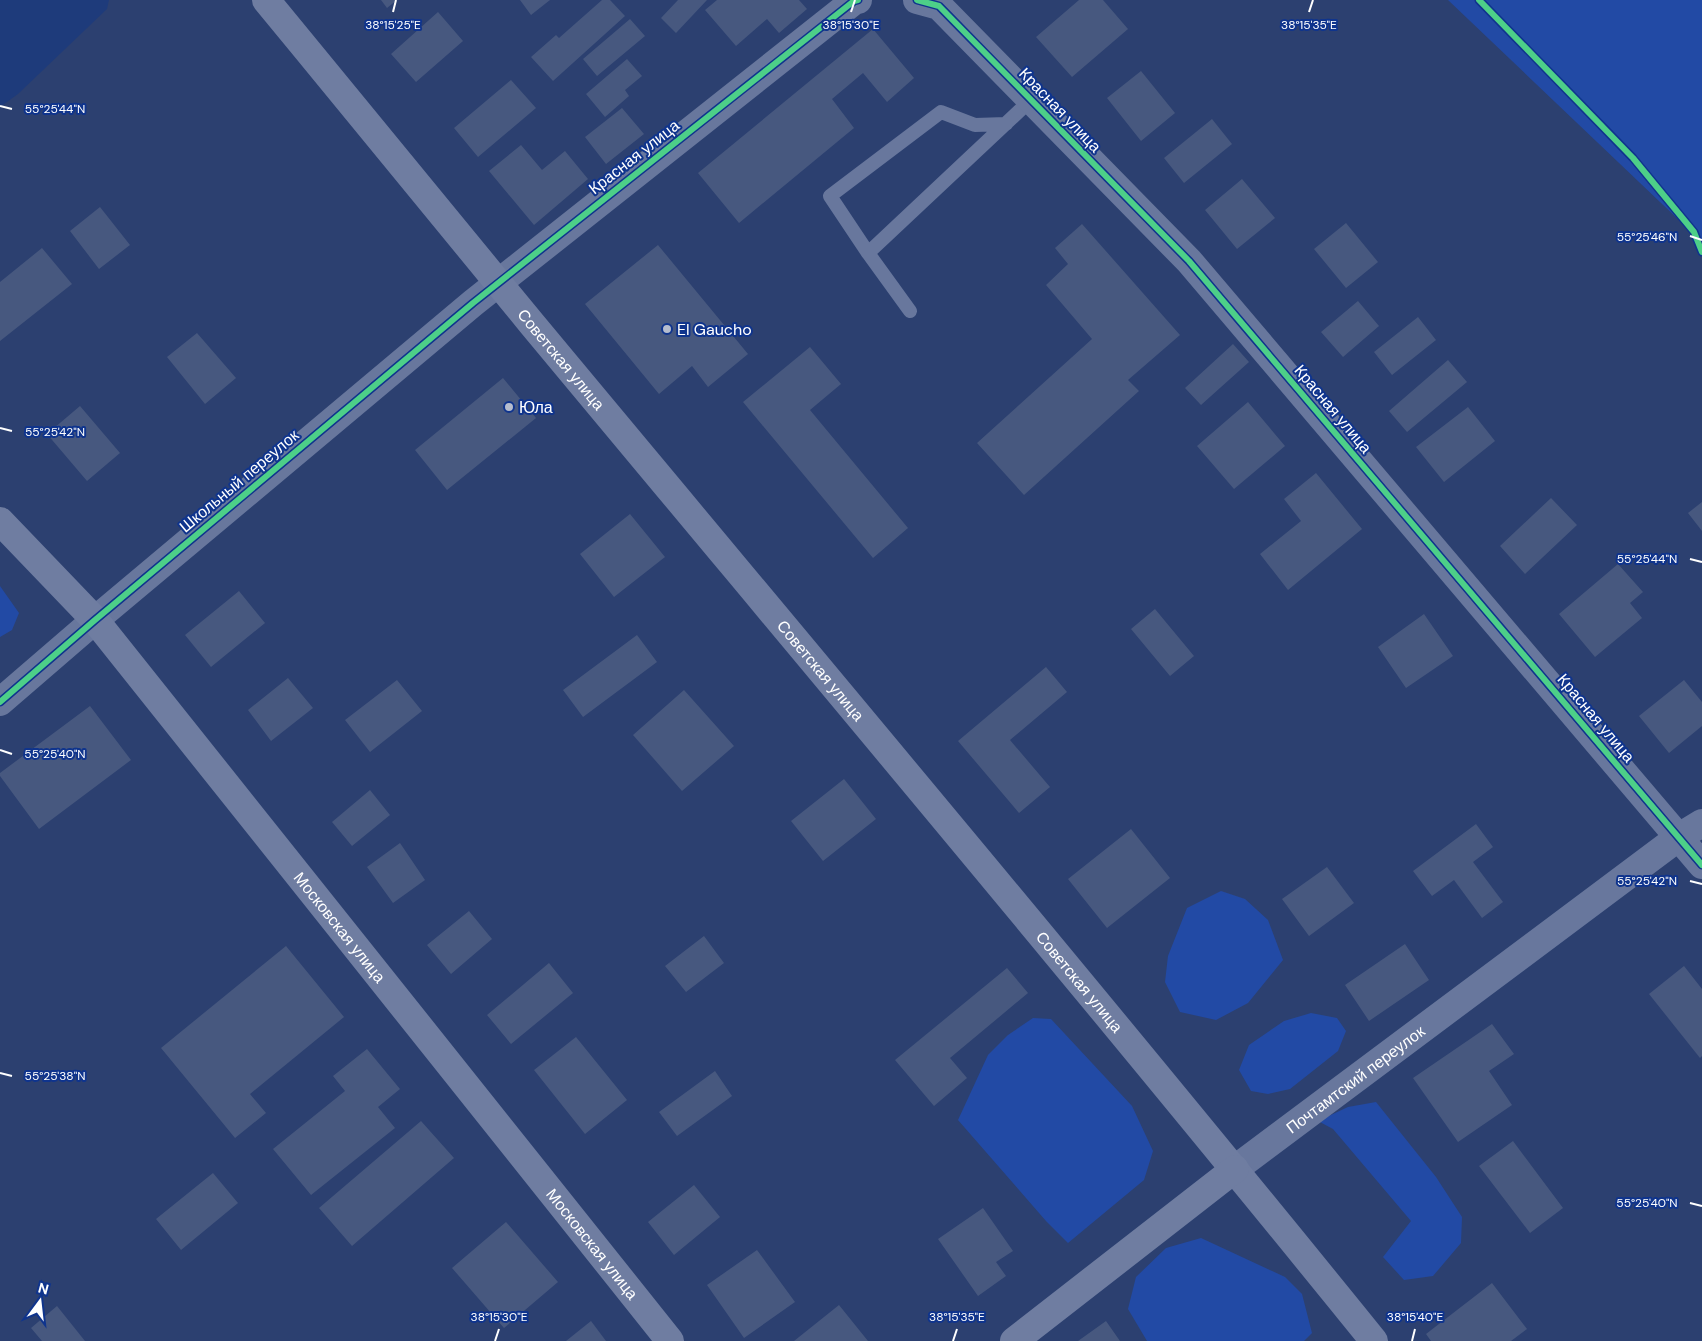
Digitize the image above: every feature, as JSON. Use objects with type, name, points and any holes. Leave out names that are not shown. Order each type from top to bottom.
[{"type":"main road","name":"Советская улица","points":[[266,0],[1235,1169],[1374,1341]]},
{"type":"main road","name":"Московская улица","points":[[0,520],[95,620],[670,1341]]},
{"type":"main road","name":"Почтамтский переулок","points":[[1014,1341],[1235,1169]]},
{"type":"street","name":"Красная улица","points":[[498,282],[854,1],[858,0]]},
{"type":"street","name":"Красная улица","points":[[917,0],[939,6],[1189,261],[1702,865]]},
{"type":"street","name":"Школьный переулок","points":[[0,702],[498,282]]},
{"type":"street","name":"Почтамтский переулок","points":[[1235,1169],[1679,837],[1702,823]]},
{"type":"lane","points":[[868,253],[1032,100]]},
{"type":"lane","points":[[910,311],[830,196],[941,112],[976,125],[1006,124]]},
{"type":"shaded area","points":[[0,0],[109,0],[107,9],[18,94],[0,107]]},
{"type":"shaded area","points":[[1448,0],[1702,0],[1702,242]]},
{"type":"shaded area","points":[[0,586],[19,613],[12,630],[0,637]]},
{"type":"shaded area","points":[[1221,891],[1245,899],[1268,920],[1283,960],[1248,1003],[1216,1020],[1180,1012],[1165,982],[1168,956],[1187,908]]},
{"type":"shaded area","points":[[1311,1013],[1337,1018],[1346,1031],[1338,1051],[1290,1089],[1268,1094],[1251,1091],[1239,1070],[1249,1045],[1284,1021]]},
{"type":"shaded area","points":[[1033,1018],[1051,1019],[1132,1106],[1153,1151],[1144,1180],[1068,1243],[1046,1221],[958,1120],[988,1055],[1008,1035]]},
{"type":"shaded area","points":[[1376,1102],[1436,1177],[1462,1217],[1461,1243],[1433,1276],[1404,1280],[1383,1257],[1411,1221],[1333,1129],[1318,1121],[1348,1107]]},
{"type":"shaded area","points":[[1201,1238],[1285,1277],[1302,1294],[1312,1333],[1304,1341],[1147,1341],[1128,1309],[1136,1277],[1166,1248]]},
{"type":"building","points":[[381,0],[397,0],[387,8]]},
{"type":"building","points":[[520,0],[550,0],[531,15]]},
{"type":"building","points":[[602,0],[610,0],[625,16],[553,81],[531,57],[556,35],[559,38]]},
{"type":"building","points":[[678,0],[707,0],[676,33],[661,18]]},
{"type":"building","points":[[717,0],[799,0],[807,9],[779,33],[767,19],[736,46],[705,10]]},
{"type":"building","points":[[1079,0],[1103,0],[1128,29],[1072,77],[1036,37]]},
{"type":"building","points":[[438,12],[463,41],[416,82],[391,54]]},
{"type":"building","points":[[630,19],[645,36],[597,76],[583,59]]},
{"type":"building","points":[[873,29],[914,78],[887,102],[863,73],[832,99],[854,128],[739,223],[698,173]]},
{"type":"building","points":[[627,59],[642,76],[625,90],[629,96],[605,117],[586,94]]},
{"type":"building","points":[[1141,71],[1175,113],[1141,141],[1107,98]]},
{"type":"building","points":[[511,80],[536,108],[478,157],[454,128]]},
{"type":"building","points":[[622,108],[644,134],[606,164],[585,137]]},
{"type":"building","points":[[1212,119],[1232,144],[1184,183],[1164,158]]},
{"type":"building","points":[[521,145],[542,170],[565,151],[588,179],[534,225],[489,171]]},
{"type":"building","points":[[1242,179],[1275,218],[1237,249],[1205,210]]},
{"type":"building","points":[[100,207],[130,245],[99,269],[70,231]]},
{"type":"building","points":[[1346,223],[1378,262],[1346,288],[1314,249]]},
{"type":"building","points":[[1082,224],[1180,335],[1128,380],[1139,391],[1024,495],[977,443],[1092,339],[1046,285],[1068,264],[1055,248]]},
{"type":"building","name":"El Gaucho","points":[[658,245],[748,354],[708,387],[692,366],[659,394],[585,304]]},
{"type":"building","points":[[42,248],[72,284],[0,341],[0,282]]},
{"type":"building","points":[[1358,301],[1379,326],[1343,357],[1321,332]]},
{"type":"building","points":[[1418,317],[1436,340],[1392,375],[1374,352]]},
{"type":"building","points":[[197,333],[236,378],[205,404],[167,357]]},
{"type":"building","points":[[1233,344],[1249,362],[1201,405],[1185,388]]},
{"type":"building","points":[[810,347],[841,384],[810,410],[908,528],[873,558],[743,402]]},
{"type":"building","points":[[1448,360],[1467,382],[1407,432],[1389,411]]},
{"type":"building","points":[[503,378],[536,418],[447,490],[415,450]]},
{"type":"building","points":[[1248,402],[1285,446],[1234,489],[1197,446]]},
{"type":"building","points":[[80,406],[120,453],[87,481],[47,434]]},
{"type":"building","points":[[1468,407],[1495,441],[1444,482],[1416,447]]},
{"type":"building","points":[[1316,473],[1362,529],[1288,590],[1260,554],[1301,521],[1284,499]]},
{"type":"building","points":[[1551,498],[1577,525],[1525,574],[1500,546]]},
{"type":"building","points":[[1702,502],[1702,531],[1688,513]]},
{"type":"building","points":[[630,514],[665,557],[614,597],[580,554]]},
{"type":"building","points":[[1618,564],[1643,592],[1630,603],[1642,618],[1595,657],[1559,614]]},
{"type":"building","points":[[239,591],[265,623],[211,667],[185,635]]},
{"type":"building","points":[[1155,609],[1194,656],[1170,676],[1131,629]]},
{"type":"building","points":[[1424,614],[1453,656],[1406,688],[1378,647]]},
{"type":"building","points":[[637,635],[657,662],[583,717],[563,690]]},
{"type":"building","points":[[1046,667],[1067,692],[1010,740],[1050,787],[1019,813],[958,741]]},
{"type":"building","points":[[288,678],[313,708],[271,741],[248,710]]},
{"type":"building","points":[[397,680],[422,711],[370,752],[345,720]]},
{"type":"building","points":[[1684,680],[1702,702],[1702,726],[1669,753],[1639,716]]},
{"type":"building","points":[[684,690],[734,746],[682,791],[633,735]]},
{"type":"building","points":[[90,706],[131,760],[39,829],[0,776],[0,773]]},
{"type":"building","points":[[844,779],[876,819],[823,861],[791,821]]},
{"type":"building","points":[[370,790],[390,815],[352,846],[332,822]]},
{"type":"building","points":[[1476,824],[1493,847],[1473,862],[1503,902],[1482,918],[1454,880],[1432,896],[1413,871]]},
{"type":"building","points":[[1131,829],[1170,878],[1107,928],[1068,879]]},
{"type":"building","points":[[400,843],[425,880],[393,903],[367,867]]},
{"type":"building","points":[[1327,867],[1354,903],[1309,936],[1282,899]]},
{"type":"building","points":[[469,911],[492,939],[451,974],[427,945]]},
{"type":"building","points":[[704,936],[724,963],[686,992],[665,966]]},
{"type":"building","points":[[1405,944],[1429,980],[1369,1021],[1345,985]]},
{"type":"building","points":[[286,946],[344,1017],[250,1094],[266,1113],[235,1138],[161,1048]]},
{"type":"building","points":[[549,963],[573,993],[511,1044],[487,1015]]},
{"type":"building","points":[[1684,966],[1702,989],[1702,1056],[1700,1058],[1649,994]]},
{"type":"building","points":[[1007,968],[1028,993],[950,1058],[967,1078],[934,1106],[895,1060]]},
{"type":"building","points":[[1492,1024],[1514,1054],[1489,1071],[1512,1105],[1458,1142],[1413,1078]]},
{"type":"building","points":[[576,1037],[627,1100],[585,1134],[534,1070]]},
{"type":"building","points":[[367,1049],[400,1089],[378,1107],[395,1128],[311,1195],[273,1149],[345,1091],[333,1076]]},
{"type":"building","points":[[715,1071],[732,1096],[677,1136],[659,1112]]},
{"type":"building","points":[[421,1121],[454,1158],[352,1246],[319,1208]]},
{"type":"building","points":[[1513,1141],[1563,1208],[1530,1233],[1479,1166]]},
{"type":"building","points":[[213,1173],[238,1203],[181,1250],[156,1219]]},
{"type":"building","points":[[694,1185],[720,1217],[674,1255],[648,1222]]},
{"type":"building","points":[[983,1208],[1013,1251],[996,1262],[1006,1276],[978,1296],[938,1239]]},
{"type":"building","points":[[506,1222],[558,1282],[504,1328],[452,1268]]},
{"type":"building","points":[[757,1250],[795,1302],[744,1338],[707,1285]]},
{"type":"building","points":[[1492,1283],[1527,1329],[1511,1341],[1431,1341],[1426,1334]]},
{"type":"building","points":[[839,1305],[868,1341],[794,1341]]},
{"type":"building","points":[[57,1306],[85,1341],[42,1341],[31,1328]]},
{"type":"building","points":[[591,1321],[606,1341],[566,1341]]},
{"type":"building","points":[[1106,1321],[1120,1341],[1078,1341]]},
{"type":"cycle path","points":[[0,702],[473,303],[854,1],[858,0]]},
{"type":"cycle path","points":[[917,0],[939,6],[1189,261],[1702,865]]},
{"type":"cycle path","points":[[1479,0],[1633,158],[1694,232],[1702,252]]},
{"type":"place","name":"El Gaucho","points":[[667,329]]},
{"type":"place","name":"Юла","points":[[509,407]]}]
